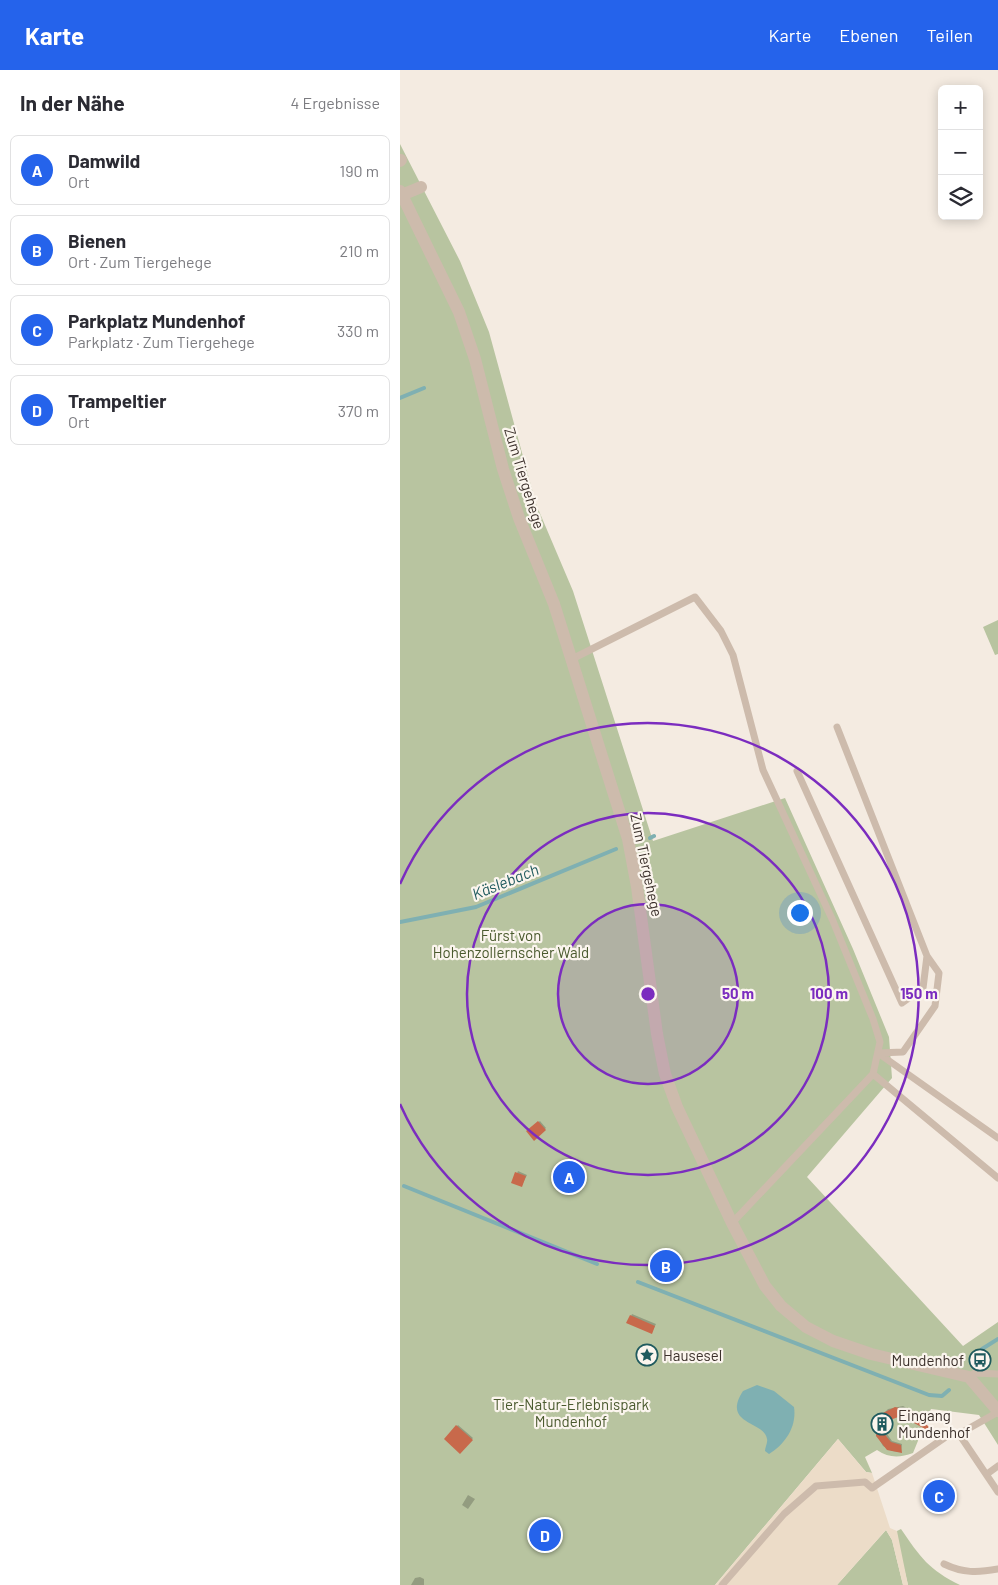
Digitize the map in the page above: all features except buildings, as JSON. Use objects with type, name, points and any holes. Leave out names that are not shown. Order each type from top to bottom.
[{"type":"street","points":[[401,193],[421,188]]},
{"type":"street","name":"Zum Tiergehege","points":[[401,193],[459,312],[475,360],[503,469],[519,518],[554,604],[572,658],[628,839],[637,887],[657,1034],[665,1074],[677,1107],[732,1223],[765,1286],[781,1306],[806,1327],[833,1341],[872,1354],[969,1377]]},
{"type":"street","points":[[969,1377],[997,1409]]},
{"type":"lane","points":[[572,658],[695,597],[721,631],[733,655],[762,770],[833,921],[873,1019],[880,1042],[873,1074],[732,1223]]},
{"type":"lane","points":[[837,727],[927,956],[939,973],[934,1006],[903,1052],[878,1053]]},
{"type":"lane","points":[[798,771],[902,1002],[923,988],[927,956]]},
{"type":"lane","points":[[878,1053],[998,1138]]},
{"type":"lane","points":[[873,1074],[998,1178]]},
{"type":"lane","points":[[969,1377],[976,1374],[998,1374]]},
{"type":"lane","points":[[722,1585],[784,1514],[816,1486],[865,1482],[872,1488],[947,1436],[959,1434],[997,1409]]},
{"type":"lane","points":[[959,1434],[998,1492]]},
{"type":"lane","points":[[987,1474],[998,1466]]},
{"type":"lane","points":[[944,1564],[959,1572],[980,1573],[998,1569]]},
{"type":"green space","points":[[400,144],[460,261],[489,332],[536,504],[573,591],[653,841],[785,798],[853,949],[889,1037],[892,1078],[807,1177],[963,1346],[998,1322],[998,1445],[979,1415],[931,1409],[913,1453],[894,1456],[886,1455],[877,1450],[865,1457],[872,1473],[866,1472],[838,1439],[715,1585],[400,1585]]},
{"type":"green space","points":[[998,620],[998,654],[995,655],[983,627]]},
{"type":"green space","points":[[901,1529],[926,1562],[940,1574],[960,1585],[908,1585],[897,1539],[897,1531]]},
{"type":"green space","points":[[886,1530],[892,1540],[903,1585],[837,1585]]},
{"type":"shaded area","points":[[838,1439],[866,1472],[872,1473],[890,1528],[897,1531],[908,1585],[903,1585],[892,1540],[886,1530],[837,1585],[715,1585]]},
{"type":"water","points":[[757,1385],[774,1391],[794,1407],[794,1421],[789,1434],[769,1454],[765,1451],[767,1440],[764,1433],[740,1416],[737,1410],[743,1391]]},
{"type":"waterway","points":[[400,398],[424,388]]},
{"type":"waterway","points":[[650,838],[654,836]]},
{"type":"waterway","name":"Käslebach","points":[[400,922],[476,907],[616,849]]},
{"type":"waterway","points":[[404,1186],[597,1264]]},
{"type":"waterway","points":[[638,1282],[929,1395],[942,1396],[949,1390]]},
{"type":"waterway","points":[[982,1349],[998,1339]]},
{"type":"place","name":"Damwild","points":[[569,1177]]},
{"type":"place","name":"Bienen","points":[[666,1266]]},
{"type":"place","name":"Hausesel","points":[[647,1355]]},
{"type":"place","name":"Mundenhof","points":[[980,1360]]},
{"type":"place","name":"Eingang Mundenhof","points":[[882,1424]]},
{"type":"place","name":"Parkplatz Mundenhof","points":[[939,1496]]},
{"type":"place","name":"Trampeltier","points":[[545,1535]]},
{"type":"park label","name":"Fürst von Hohenzollernscher Wald","points":[[511,944]]},
{"type":"park label","name":"Tier-Natur-Erlebnispark Mundenhof","points":[[571,1412]]}]
